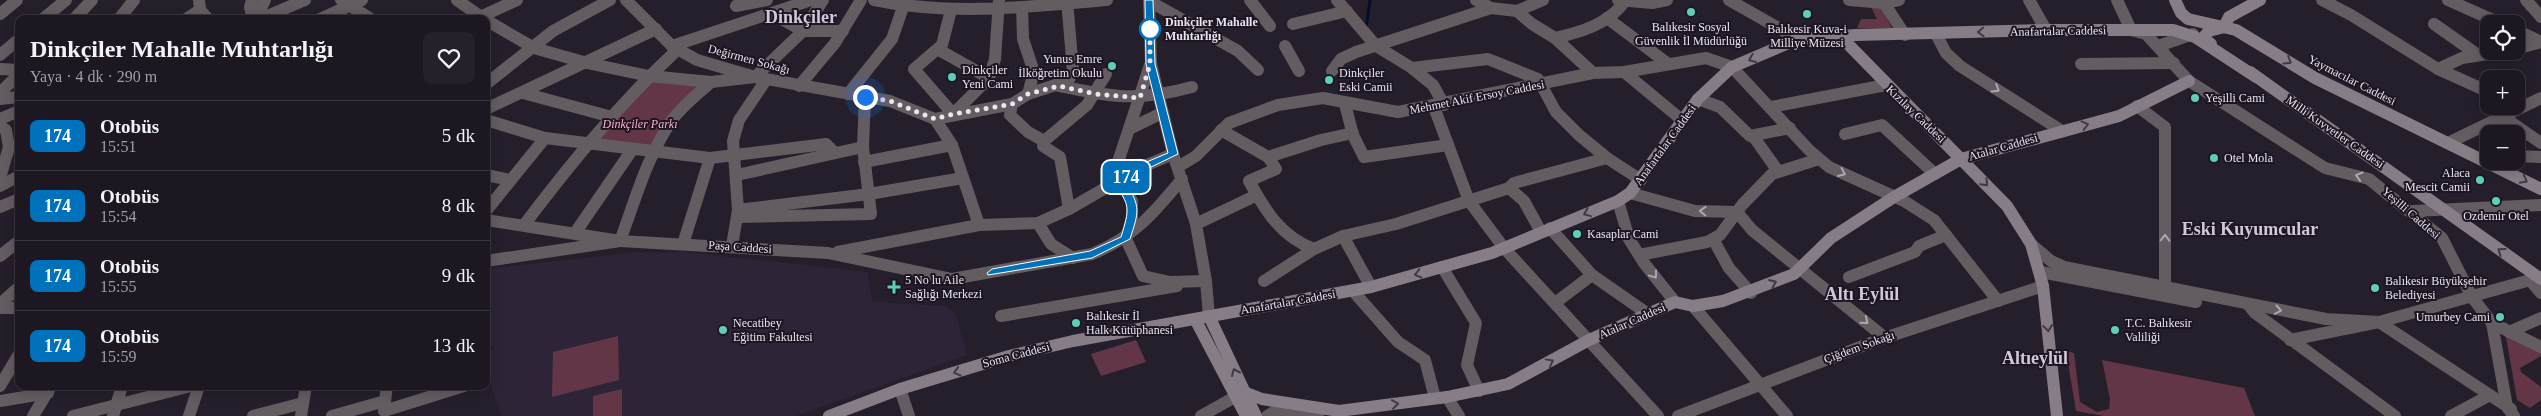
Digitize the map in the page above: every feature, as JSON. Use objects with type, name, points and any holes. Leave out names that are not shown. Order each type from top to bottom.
[{"type":"main road","points":[[2152,29],[2175,22],[2181,12],[2175,0]]},
{"type":"main road","points":[[2206,34],[2224,27],[2229,17],[2260,0]]},
{"type":"main road","name":"Yaymacılar Caddesi","points":[[2181,12],[2188,19],[2224,27],[2247,35],[2315,78],[2480,157]]},
{"type":"main road","name":"Anafartalar Caddesi","points":[[1210,316],[1353,291],[1442,267],[1504,248],[1618,201],[1630,193],[1641,180],[1698,99],[1732,67],[1798,39],[2046,30],[2152,29]]},
{"type":"main road","points":[[2152,29],[2174,30],[2189,34],[2256,76]]},
{"type":"main road","name":"Milli Kuvvetler Caddesi","points":[[2206,34],[2256,76],[2538,278]]},
{"type":"main road","name":"Kızılay Caddesi","points":[[1840,36],[1886,85],[2007,206],[2031,244],[2042,279],[2057,416]]},
{"type":"main road","name":"Atalar Caddesi","points":[[1239,394],[1328,410],[1357,410],[1441,398],[1508,384],[1589,340],[1675,302],[1693,306],[1723,302],[1751,293],[1794,274],[1831,238],[1894,197],[1962,159],[2120,116],[2189,81]]},
{"type":"main road","name":"Yaymacılar Caddesi","points":[[2507,170],[2541,189]]},
{"type":"main road","points":[[1210,316],[1246,416]]},
{"type":"main road","name":"Soma Caddesi","points":[[829,416],[900,389],[1009,356],[1072,341],[1210,316]]},
{"type":"main road","points":[[1195,319],[1239,394],[1256,416]]},
{"type":"street","points":[[0,14],[17,0]]},
{"type":"street","points":[[48,15],[66,0]]},
{"type":"street","points":[[78,15],[92,0]]},
{"type":"street","points":[[121,15],[134,0]]},
{"type":"street","points":[[252,0],[250,7],[253,15]]},
{"type":"street","points":[[257,15],[265,0]]},
{"type":"street","points":[[270,15],[306,0]]},
{"type":"street","points":[[326,15],[346,3],[362,0]]},
{"type":"street","points":[[457,0],[478,15]]},
{"type":"street","points":[[487,15],[514,0]]},
{"type":"street","points":[[490,81],[554,32],[610,0]]},
{"type":"street","name":"Değirmen Sokağı","points":[[626,0],[674,48],[690,58],[761,78],[890,101],[935,119]]},
{"type":"street","points":[[738,23],[735,3],[767,0]]},
{"type":"street","points":[[524,225],[588,144],[674,48],[738,23],[773,14],[811,0]]},
{"type":"street","points":[[732,246],[737,213],[737,175],[732,141],[739,120],[761,78],[803,31],[823,0]]},
{"type":"street","points":[[799,86],[826,55],[861,0]]},
{"type":"street","points":[[874,0],[903,7],[999,5],[1022,7],[1107,0]]},
{"type":"street","points":[[1250,0],[1270,26]]},
{"type":"street","points":[[1337,0],[1376,46],[1412,68],[1433,85],[1448,145],[1469,201],[1504,248],[1658,416]]},
{"type":"street","points":[[1476,0],[1491,8],[1517,11],[1543,0]]},
{"type":"street","points":[[1555,38],[1580,31],[1607,18],[1621,8],[1621,0],[1652,4],[1667,0]]},
{"type":"street","points":[[1849,0],[1884,3],[1899,0]]},
{"type":"street","points":[[2029,0],[2046,30]]},
{"type":"street","points":[[2117,0],[2131,30]]},
{"type":"street","points":[[2322,0],[2351,15],[2438,69],[2480,88]]},
{"type":"street","points":[[2448,0],[2482,15]]},
{"type":"street","points":[[2526,0],[2541,17]]},
{"type":"street","points":[[1210,316],[1196,224],[1162,113],[1150,64],[1149,1],[1244,53],[1258,70]]},
{"type":"street","points":[[979,225],[952,144],[935,119],[1012,104],[1028,94],[1059,86],[1068,81],[1073,71],[1067,2]]},
{"type":"street","points":[[1737,2],[1798,39]]},
{"type":"street","points":[[346,3],[365,15]]},
{"type":"street","points":[[1884,3],[1905,34]]},
{"type":"street","points":[[190,15],[200,5]]},
{"type":"street","points":[[953,114],[989,78],[995,59],[999,5]]},
{"type":"street","points":[[848,94],[892,39],[903,7]]},
{"type":"street","points":[[953,114],[914,69],[939,50],[946,38],[954,7]]},
{"type":"street","points":[[1022,7],[1024,39],[1034,72],[1028,94]]},
{"type":"street","points":[[1332,71],[1341,59],[1491,8]]},
{"type":"street","points":[[1293,24],[1347,11]]},
{"type":"street","points":[[1517,11],[1532,24],[1555,38],[1592,73]]},
{"type":"street","points":[[773,14],[803,31],[843,31]]},
{"type":"street","points":[[1607,18],[1668,63]]},
{"type":"street","points":[[490,23],[534,48],[587,63],[649,76],[711,82],[761,78]]},
{"type":"street","points":[[2434,24],[2478,55]]},
{"type":"street","points":[[490,107],[523,94],[656,29]]},
{"type":"street","name":"Yeşilli Caddesi","points":[[2131,30],[2146,34],[2189,81],[2227,103],[2325,168],[2369,179],[2442,238],[2472,298],[2492,323],[2510,411]]},
{"type":"street","points":[[1936,34],[1946,54],[1960,66],[2062,131]]},
{"type":"street","points":[[2163,51],[2161,45],[2189,34],[2206,34]]},
{"type":"street","points":[[2525,34],[2541,42]]},
{"type":"street","points":[[0,55],[15,42]]},
{"type":"street","points":[[2525,46],[2541,42]]},
{"type":"street","points":[[1285,46],[1299,71]]},
{"type":"street","points":[[939,50],[989,78]]},
{"type":"street","points":[[2438,69],[2453,61],[2478,55]]},
{"type":"street","name":"Mehmet Akif Ersoy Caddesi","points":[[1126,239],[1152,216],[1180,173],[1229,123],[1278,106],[1323,98],[1345,104],[1398,112],[1439,106],[1592,73],[1624,72],[1706,58],[1732,67]]},
{"type":"street","points":[[1412,68],[1488,59],[1538,79],[1556,112],[1579,135],[1607,158],[1641,180]]},
{"type":"street","points":[[2081,64],[2174,63]]},
{"type":"street","points":[[1150,64],[1117,165],[1119,182],[1132,201],[1132,217],[1126,239],[1143,276],[1170,282],[1206,281]]},
{"type":"street","points":[[1732,67],[1819,159],[1829,167],[1904,200],[1934,220],[1998,301]]},
{"type":"street","points":[[0,69],[15,71]]},
{"type":"street","points":[[1624,72],[1682,120]]},
{"type":"street","points":[[1069,209],[1060,157],[1043,146],[1044,141],[1087,106],[1096,94],[1106,74]]},
{"type":"street","points":[[0,93],[15,76]]},
{"type":"street","points":[[490,260],[620,241],[654,153],[668,126],[689,102],[711,82]]},
{"type":"street","points":[[1771,107],[1886,85]]},
{"type":"street","points":[[1059,86],[1096,94],[1140,98],[1158,96],[1192,87]]},
{"type":"street","points":[[523,94],[612,117]]},
{"type":"street","points":[[0,99],[15,97]]},
{"type":"street","points":[[737,213],[809,217],[871,214],[863,148],[865,97]]},
{"type":"street","points":[[2525,104],[2541,98]]},
{"type":"street","points":[[1698,99],[1720,107],[1750,136],[1753,136],[1778,171]]},
{"type":"street","points":[[1012,104],[1010,115],[1014,121],[1044,141]]},
{"type":"street","points":[[1345,104],[1352,133],[1364,157],[1448,145]]},
{"type":"street","points":[[2137,106],[2165,127],[2165,287]]},
{"type":"street","points":[[1129,129],[1143,120],[1162,113]]},
{"type":"street","points":[[2,125],[15,114]]},
{"type":"street","points":[[2448,143],[2502,116],[2541,143]]},
{"type":"street","points":[[490,121],[545,138],[654,153],[710,158],[795,146],[826,144],[835,153]]},
{"type":"street","points":[[2,125],[15,125]]},
{"type":"street","points":[[0,178],[14,146],[2,125]]},
{"type":"street","points":[[1845,134],[1882,125],[1935,174]]},
{"type":"street","points":[[1753,136],[1790,128]]},
{"type":"street","points":[[1221,130],[1268,156],[1276,169],[1249,181],[1283,233],[1305,247],[1314,249]]},
{"type":"street","points":[[1268,156],[1352,133]]},
{"type":"street","points":[[490,206],[545,138]]},
{"type":"street","points":[[864,162],[952,144]]},
{"type":"street","points":[[737,175],[863,148]]},
{"type":"street","points":[[575,234],[632,150]]},
{"type":"street","points":[[828,253],[878,246],[979,225],[1038,223],[1069,209],[1119,182],[1140,168],[1174,154]]},
{"type":"street","points":[[2525,157],[2541,158]]},
{"type":"street","points":[[683,244],[710,158]]},
{"type":"street","points":[[1264,281],[1314,249],[1343,236],[1396,224],[1509,188],[1514,183],[1607,158]]},
{"type":"street","points":[[1639,255],[1694,246],[1713,239],[1720,235],[1759,186],[1778,171],[1819,159]]},
{"type":"street","points":[[490,175],[511,180]]},
{"type":"street","points":[[0,186],[15,178]]},
{"type":"street","points":[[737,213],[963,178]]},
{"type":"street","points":[[1509,188],[1514,190],[1545,230],[1592,275],[1648,314]]},
{"type":"street","points":[[1630,193],[1694,211],[1737,212],[1752,230],[1884,338]]},
{"type":"street","points":[[1196,224],[1257,195]]},
{"type":"street","points":[[0,207],[15,201]]},
{"type":"street","points":[[1618,201],[1629,239],[1675,302]]},
{"type":"street","points":[[2412,212],[2442,208],[2541,205]]},
{"type":"street","name":"Paşa Caddesi","points":[[490,221],[620,241],[828,253],[952,279],[1092,254],[1126,239]]},
{"type":"street","points":[[1038,223],[1051,244],[1073,258]]},
{"type":"street","points":[[1849,277],[1915,252],[1919,246],[1946,235]]},
{"type":"street","points":[[1343,236],[1371,286]]},
{"type":"street","points":[[1713,239],[1719,254],[1732,273],[1751,293]]},
{"type":"street","points":[[2031,244],[2050,261],[2064,267],[2165,287],[2251,309],[2290,340],[2395,416]]},
{"type":"street","points":[[0,256],[15,245]]},
{"type":"street","points":[[1442,267],[1476,323],[1467,365],[1478,391]]},
{"type":"street","points":[[1555,303],[1567,296],[1592,275]]},
{"type":"street","points":[[2290,340],[2380,322],[2472,298],[2538,278],[2541,293]]},
{"type":"street","points":[[2042,279],[2326,319],[2380,322],[2490,395],[2510,411],[2522,416]]},
{"type":"street","name":"Çiğdem Sokağı","points":[[1678,416],[1884,338],[1998,301],[2042,279]]},
{"type":"street","points":[[1001,316],[1206,281]]},
{"type":"street","points":[[0,304],[15,291]]},
{"type":"street","points":[[1353,291],[1398,342],[1425,360],[1441,398],[1459,416]]},
{"type":"street","points":[[1693,306],[1787,416]]},
{"type":"street","points":[[0,308],[15,308]]},
{"type":"street","points":[[2509,332],[2541,318]]},
{"type":"street","points":[[2492,323],[2541,347]]},
{"type":"street","points":[[0,386],[15,361]]},
{"type":"street","points":[[900,389],[909,416]]},
{"type":"street","points":[[0,401],[49,390]]},
{"type":"street","points":[[33,416],[49,390]]},
{"type":"street","points":[[115,410],[121,390]]},
{"type":"street","points":[[73,416],[115,410],[178,390]]},
{"type":"street","points":[[188,416],[197,390]]},
{"type":"street","points":[[253,416],[302,410],[305,390]]},
{"type":"street","points":[[332,416],[446,390]]},
{"type":"street","points":[[1201,416],[1239,394]]},
{"type":"street","points":[[2451,416],[2490,395]]},
{"type":"street","points":[[1266,416],[1275,412],[1328,410]]},
{"type":"shaded area","name":"Necatibey Eğitim Fakultesi","points":[[684,252],[867,272],[873,302],[946,306],[956,314],[967,355],[796,416],[501,416],[490,381],[490,357],[494,346],[490,346],[490,269],[629,253]]},
{"type":"green space","points":[[1870,5],[1880,6],[1892,28],[1857,28],[1861,19],[1877,19]]},
{"type":"green space","name":"Dinkçiler Parkı","points":[[650,79],[705,84],[652,151],[592,142]]},
{"type":"green space","points":[[618,336],[619,380],[552,397],[553,352]]},
{"type":"green space","points":[[2509,336],[2541,352],[2541,356],[2520,368],[2521,372],[2541,387],[2541,400],[2530,408],[2517,400],[2506,337]]},
{"type":"green space","points":[[1136,340],[1146,362],[1101,376],[1091,354]]},
{"type":"green space","points":[[2066,351],[2074,353],[2080,402],[2097,412],[2109,409],[2110,399],[2102,360],[2244,388],[2255,416],[2104,416],[2076,411]]},
{"type":"green space","points":[[622,389],[622,416],[593,416],[593,396]]},
{"type":"waterway","points":[[1366,28],[1370,0]]},
{"type":"bus line","name":"174","points":[[992,273],[1092,254],[1126,239],[1132,217],[1132,201],[1119,182],[1140,168],[1174,154],[1150,64],[1149,0]]},
{"type":"place","name":"Balıkesir Sosyal Güvenlik İl Müdürlüğü","points":[[1691,12]]},
{"type":"place","name":"Balıkesir Kuva-i Milliye Müzesi","points":[[1807,14]]},
{"type":"place","name":"Dinkçiler Mahalle Muhtarlığı","points":[[1150,29]]},
{"type":"place","name":"Yunus Emre İlköğretim Okulu","points":[[1112,66]]},
{"type":"place","name":"Dinkçiler Yeni Cami","points":[[952,77]]},
{"type":"place","name":"Dinkçiler Eski Camii","points":[[1329,80]]},
{"type":"place","name":"Yeşilli Cami","points":[[2195,98]]},
{"type":"place","name":"Otel Mola","points":[[2214,158]]},
{"type":"place","name":"Alaca Mescit Camii","points":[[2480,180]]},
{"type":"place","name":"Ozdemir Otel","points":[[2496,201]]},
{"type":"place","name":"Kasaplar Cami","points":[[1577,234]]},
{"type":"place","name":"5 No lu Aile Sağlığı Merkezi","points":[[894,287]]},
{"type":"place","name":"Balıkesir Büyükşehir Belediyesi","points":[[2375,288]]},
{"type":"place","name":"Umurbey Cami","points":[[2500,317]]},
{"type":"place","name":"Balıkesir İl Halk Kütüphanesi","points":[[1076,323]]},
{"type":"place","name":"Necatibey Eğitim Fakultesi","points":[[723,330]]},
{"type":"place","name":"T.C. Balıkesir Valiliği","points":[[2115,330]]},
{"type":"district","name":"Dinkçiler","points":[[801,17]]},
{"type":"district","name":"Eski Kuyumcular","points":[[2250,229]]},
{"type":"district","name":"Altı Eylül","points":[[1862,294]]},
{"type":"district","name":"Altıeylül","points":[[2035,358]]},
{"type":"route","points":[[865,97],[890,101],[935,119],[1012,104],[1028,94],[1059,86],[1096,94],[1140,98],[1150,64],[1150,29]]}]
